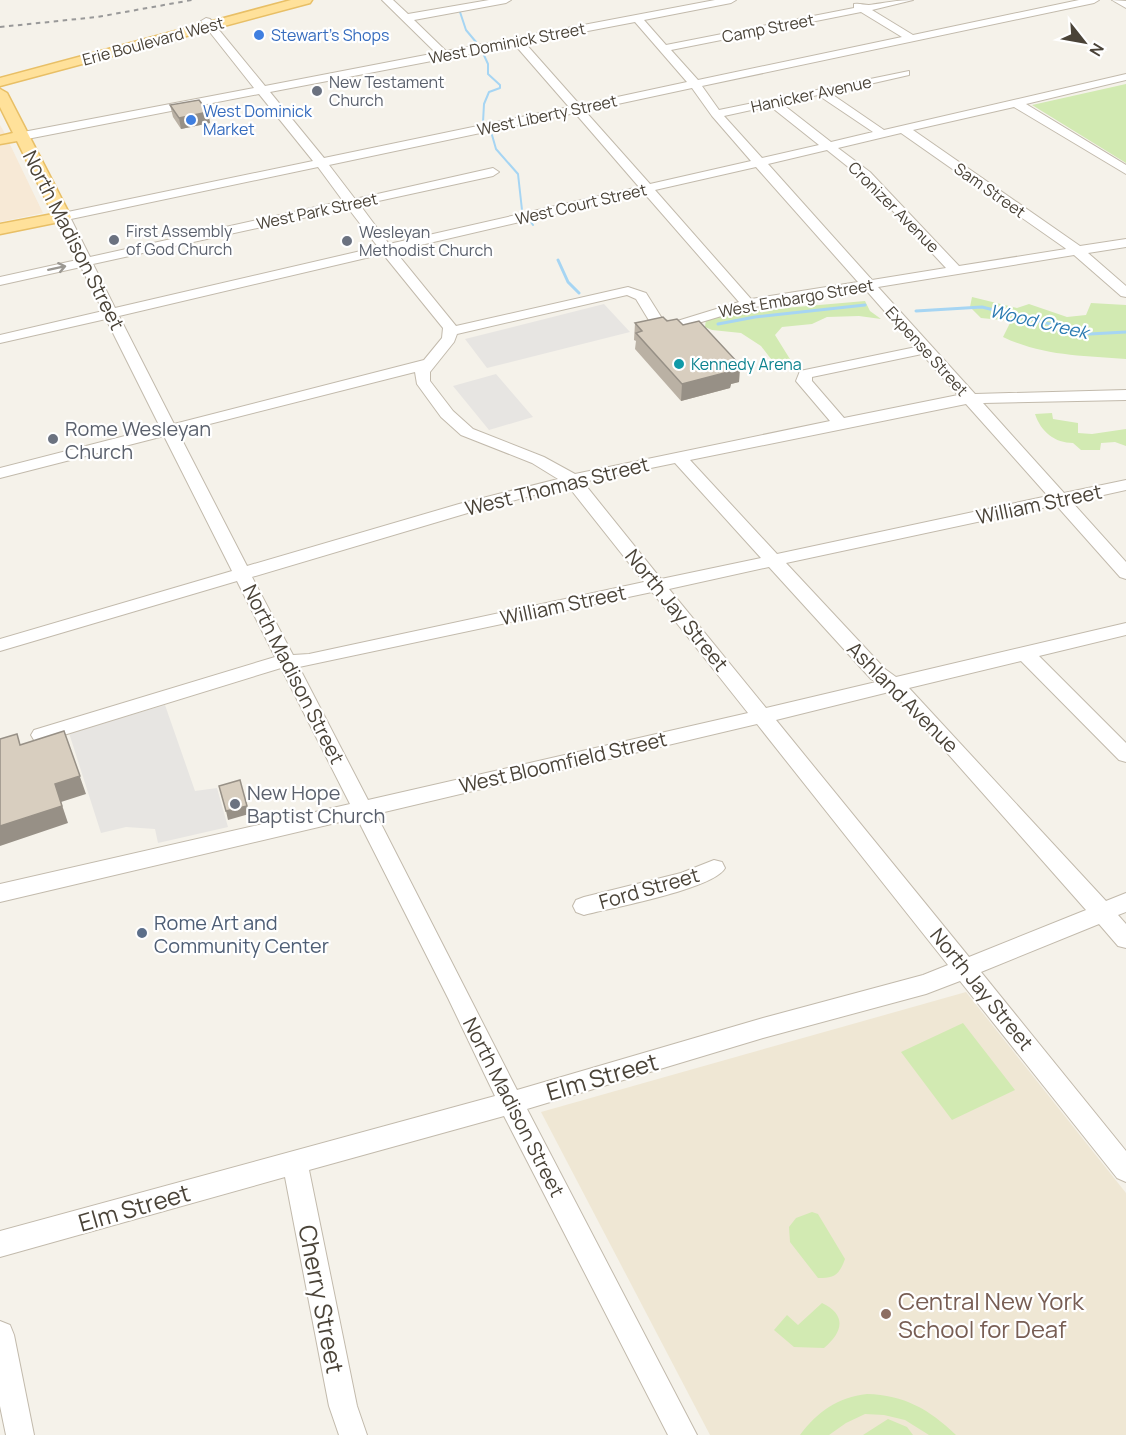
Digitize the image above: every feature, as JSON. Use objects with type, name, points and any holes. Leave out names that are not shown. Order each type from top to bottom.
[{"type":"main road","name":"Erie Boulevard West","points":[[0,82],[285,0]]},
{"type":"main road","name":"Erie Boulevard West","points":[[0,76],[306,0]]},
{"type":"main road","name":"North Madison Street","points":[[0,93],[63,216]]},
{"type":"main road","name":"West Dominick Street","points":[[0,140],[22,136]]},
{"type":"main road","name":"West Liberty Street","points":[[0,229],[63,216]]},
{"type":"street","points":[[387,0],[444,55]]},
{"type":"street","points":[[406,18],[506,0]]},
{"type":"street","points":[[690,0],[702,6]]},
{"type":"street","name":"West Dominick Street","points":[[22,136],[731,0]]},
{"type":"street","points":[[848,0],[911,38]]},
{"type":"street","name":"Camp Street","points":[[662,49],[908,0]]},
{"type":"street","name":"West Liberty Street","points":[[63,216],[1094,0]]},
{"type":"street","points":[[1117,0],[1126,5]]},
{"type":"street","name":"Expense Street","points":[[637,18],[695,84],[716,114],[1126,573]]},
{"type":"street","points":[[0,473],[428,364],[449,339],[451,331],[321,163],[208,24]]},
{"type":"street","points":[[518,41],[748,304]]},
{"type":"street","name":"Hanicker Avenue","points":[[716,114],[905,73]]},
{"type":"street","name":"West Court Street","points":[[0,339],[1126,77]]},
{"type":"street","points":[[821,92],[883,134]]},
{"type":"street","name":"Cronizer Avenue","points":[[772,102],[866,175],[956,271]]},
{"type":"street","points":[[1016,103],[1126,170]]},
{"type":"street","name":"Sam Street","points":[[903,129],[1077,251],[1126,293]]},
{"type":"street","name":"West Park Street","points":[[0,281],[493,172]]},
{"type":"street","name":"North Madison Street","points":[[63,216],[168,430],[364,810],[510,1102],[683,1435]]},
{"type":"street","name":"West Embargo Street","points":[[451,331],[618,292],[636,293],[641,296],[653,320],[669,327],[748,304],[1126,243]]},
{"type":"street","points":[[841,424],[808,387],[804,381],[805,374],[926,349]]},
{"type":"street","name":"North Jay Street","points":[[428,364],[422,372],[422,381],[459,427],[480,438],[538,460],[571,479],[1126,1170]]},
{"type":"street","name":"West Thomas Street","points":[[0,645],[571,479],[970,398],[1126,395]]},
{"type":"street","name":"Ashland Avenue","points":[[678,457],[878,674],[910,698],[1126,939]]},
{"type":"street","name":"William Street","points":[[41,735],[263,666],[309,660],[1126,485]]},
{"type":"street","name":"West Bloomfield Street","points":[[0,893],[364,810],[1126,629]]},
{"type":"street","points":[[1024,654],[1126,755]]},
{"type":"street","name":"Ford Street","points":[[584,906],[685,881],[714,868]]},
{"type":"street","name":"Elm Street","points":[[0,1244],[599,1078],[763,1028],[926,984],[966,970],[1126,902]]},
{"type":"street","name":"Cherry Street","points":[[295,1162],[343,1406],[353,1435]]},
{"type":"street","points":[[0,1335],[20,1435]]},
{"type":"shaded area","points":[[0,125],[3,130],[43,213],[0,222]]},
{"type":"shaded area","points":[[604,304],[630,332],[487,368],[465,339]]},
{"type":"shaded area","points":[[496,374],[533,417],[489,430],[453,386]]},
{"type":"shaded area","points":[[165,705],[195,791],[217,788],[228,827],[158,843],[155,829],[126,827],[101,833],[69,733]]},
{"type":"shaded area","name":"Central New York School for Deaf","points":[[966,992],[1126,1193],[1126,1435],[710,1435],[541,1112]]},
{"type":"green space","points":[[1126,84],[1126,163],[1032,105]]},
{"type":"green space","points":[[972,297],[1017,308],[1029,304],[1067,317],[1086,315],[1091,303],[1126,305],[1126,359],[1048,352],[1003,337],[1011,321],[981,318],[970,307]]},
{"type":"green space","points":[[865,301],[870,311],[881,319],[859,316],[827,317],[812,324],[782,327],[775,335],[793,364],[771,359],[761,346],[741,333],[712,330],[705,327],[706,319],[739,312]]},
{"type":"green space","points":[[1052,413],[1053,419],[1078,423],[1078,433],[1092,434],[1126,429],[1126,446],[1115,442],[1101,443],[1100,450],[1081,450],[1073,443],[1055,439],[1041,426],[1035,414]]},
{"type":"green space","points":[[963,1023],[1015,1090],[952,1120],[901,1052]]},
{"type":"green space","points":[[812,1212],[818,1214],[845,1259],[841,1269],[829,1277],[818,1278],[790,1242],[789,1227],[796,1218]]},
{"type":"green space","points":[[822,1303],[836,1313],[840,1324],[835,1336],[824,1348],[794,1347],[774,1330],[787,1315],[798,1325]]},
{"type":"green space","points":[[867,1394],[893,1397],[915,1405],[936,1418],[956,1435],[929,1435],[905,1420],[884,1415],[865,1414],[829,1435],[800,1435],[829,1407],[847,1398]]},
{"type":"green space","points":[[888,1419],[907,1427],[913,1435],[863,1435]]},
{"type":"building","points":[[199,100],[208,112],[179,118],[170,105]]},
{"type":"building","points":[[663,317],[667,321],[677,319],[683,325],[699,321],[740,365],[729,368],[732,371],[682,384],[636,333],[642,331],[635,323]]},
{"type":"building","points":[[64,731],[80,776],[55,784],[62,806],[0,826],[0,739],[17,734],[20,745]]},
{"type":"building","name":"New Hope Baptist Church","points":[[240,780],[247,806],[226,811],[219,786]]},
{"type":"waterway","name":"Wood Creek","points":[[460,12],[466,30],[476,42]]},
{"type":"waterway","name":"Wood Creek","points":[[482,51],[488,64],[488,74],[500,85],[500,88],[489,92],[484,104],[483,122]]},
{"type":"waterway","name":"Wood Creek","points":[[492,135],[496,149],[518,174],[522,210]]},
{"type":"waterway","name":"Wood Creek","points":[[558,260],[568,282],[579,293]]},
{"type":"waterway","name":"Wood Creek","points":[[718,324],[755,317],[865,305]]},
{"type":"waterway","name":"Wood Creek","points":[[916,311],[982,307],[1090,334],[1126,332]]},
{"type":"railway","points":[[0,27],[97,17],[192,0]]},
{"type":"place","name":"Stewart's Shops","points":[[259,35]]},
{"type":"place","name":"New Testament Church","points":[[317,91]]},
{"type":"place","name":"West Dominick Market","points":[[191,120]]},
{"type":"place","name":"First Assembly of God Church","points":[[114,240]]},
{"type":"place","name":"Wesleyan Methodist Church","points":[[347,241]]},
{"type":"place","name":"Kennedy Arena","points":[[679,364]]},
{"type":"place","name":"Rome Wesleyan Church","points":[[53,439]]},
{"type":"place","name":"New Hope Baptist Church","points":[[235,804]]},
{"type":"place","name":"Rome Art and Community Center","points":[[142,933]]},
{"type":"place","name":"Central New York School for Deaf","points":[[886,1314]]}]
